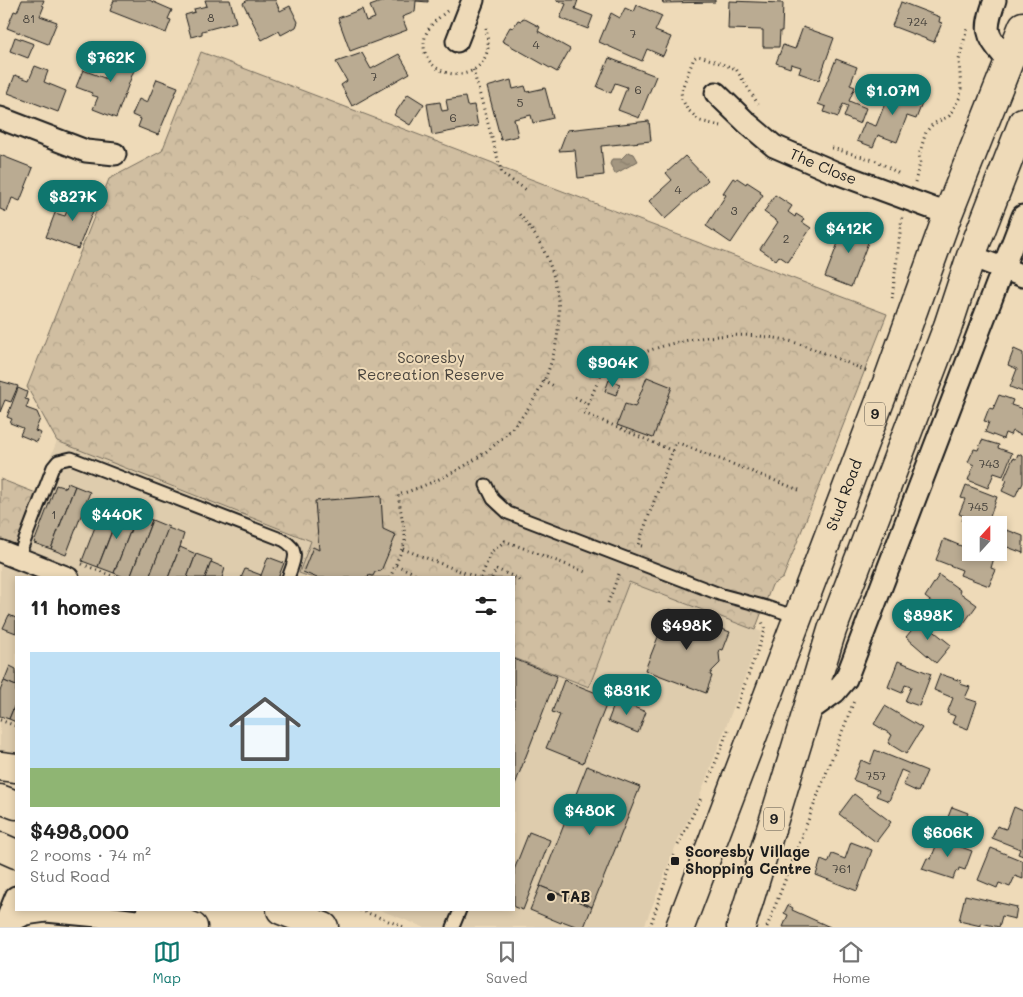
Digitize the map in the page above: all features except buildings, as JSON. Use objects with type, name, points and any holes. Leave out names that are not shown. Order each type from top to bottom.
[{"type":"main road","name":"Stud Road","points":[[680,927],[888,380],[948,214],[1023,26]]},
{"type":"main road","name":"9","points":[[741,927],[832,630],[948,326],[971,256],[1023,122]]},
{"type":"main road","points":[[938,243],[971,256]]},
{"type":"main road","points":[[798,617],[832,630]]},
{"type":"main road","points":[[0,766],[15,768]]},
{"type":"main road","points":[[0,799],[15,805]]},
{"type":"main road","points":[[0,847],[15,854]]},
{"type":"main road","points":[[154,911],[193,927]]},
{"type":"main road","points":[[284,911],[324,927]]},
{"type":"street","points":[[457,41],[473,0]]},
{"type":"street","points":[[995,0],[987,22],[987,28],[989,35],[1009,63]]},
{"type":"street","name":"The Close","points":[[716,93],[774,146],[834,172],[948,214]]},
{"type":"street","points":[[0,118],[86,151],[115,154]]},
{"type":"street","points":[[807,712],[834,692],[846,679],[1023,216]]},
{"type":"street","points":[[971,256],[1023,276]]},
{"type":"street","points":[[9,555],[63,576]]},
{"type":"street","points":[[4,927],[15,899]]},
{"type":"street","points":[[4,927],[25,914],[46,911],[179,927]]},
{"type":"lane","points":[[9,555],[53,466],[58,461],[71,458],[283,540],[294,551],[295,558],[289,576]]},
{"type":"lane","points":[[486,485],[493,499],[508,514],[722,596],[798,617]]},
{"type":"lane","points":[[453,927],[456,911]]},
{"type":"lane","points":[[453,927],[460,911]]},
{"type":"path","points":[[912,190],[920,163],[920,149],[926,132],[933,124],[948,116],[960,97],[959,60],[968,26]]},
{"type":"path","points":[[473,70],[502,174],[528,191]]},
{"type":"path","points":[[890,307],[902,217],[905,210]]},
{"type":"path","points":[[391,576],[403,548],[405,535],[398,496],[426,486],[464,466],[491,447],[521,417],[549,369],[557,340],[559,314],[554,273],[535,235],[518,213]]},
{"type":"path","points":[[673,451],[584,413],[602,372],[660,347],[709,337],[749,336],[781,339],[798,344],[868,371],[864,380]]},
{"type":"path","points":[[543,380],[554,386]]},
{"type":"path","points":[[575,397],[588,404]]},
{"type":"path","points":[[645,548],[638,544],[676,442],[799,490]]},
{"type":"path","points":[[480,576],[490,552],[505,541],[588,573]]},
{"type":"path","points":[[403,548],[474,576]]},
{"type":"path","points":[[396,566],[420,576]]},
{"type":"path","points":[[493,576],[496,569],[512,576]]},
{"type":"path","points":[[515,577],[520,582]]},
{"type":"path","points":[[736,708],[765,630]]},
{"type":"path","points":[[0,720],[15,726]]},
{"type":"path","points":[[708,782],[728,730]]},
{"type":"path","points":[[678,845],[702,798]]},
{"type":"path","points":[[650,927],[674,855]]},
{"type":"path","points":[[363,911],[404,927]]},
{"type":"shaded area","points":[[57,441],[311,542],[299,573],[307,576],[15,576],[15,765],[0,759],[0,479],[36,493]]},
{"type":"shaded area","name":"Scoresby Village Shopping Centre","points":[[629,582],[762,632],[697,803],[680,835],[644,927],[423,927],[383,911],[515,911],[515,658],[589,687]]},
{"type":"green space","name":"Scoresby Recreation Reserve","points":[[201,52],[887,314],[783,578],[772,585],[755,630],[629,582],[589,687],[515,658],[515,576],[307,576],[299,573],[311,541],[57,441],[27,387],[109,179],[162,151]]},
{"type":"green space","points":[[0,479],[36,493],[12,556],[0,550]]},
{"type":"water","points":[[628,152],[634,154],[638,161],[615,174],[610,164],[612,159],[621,159]]},
{"type":"place","name":"Scoresby Village Shopping Centre","points":[[675,861]]},
{"type":"place","name":"TAB","points":[[551,897]]}]
